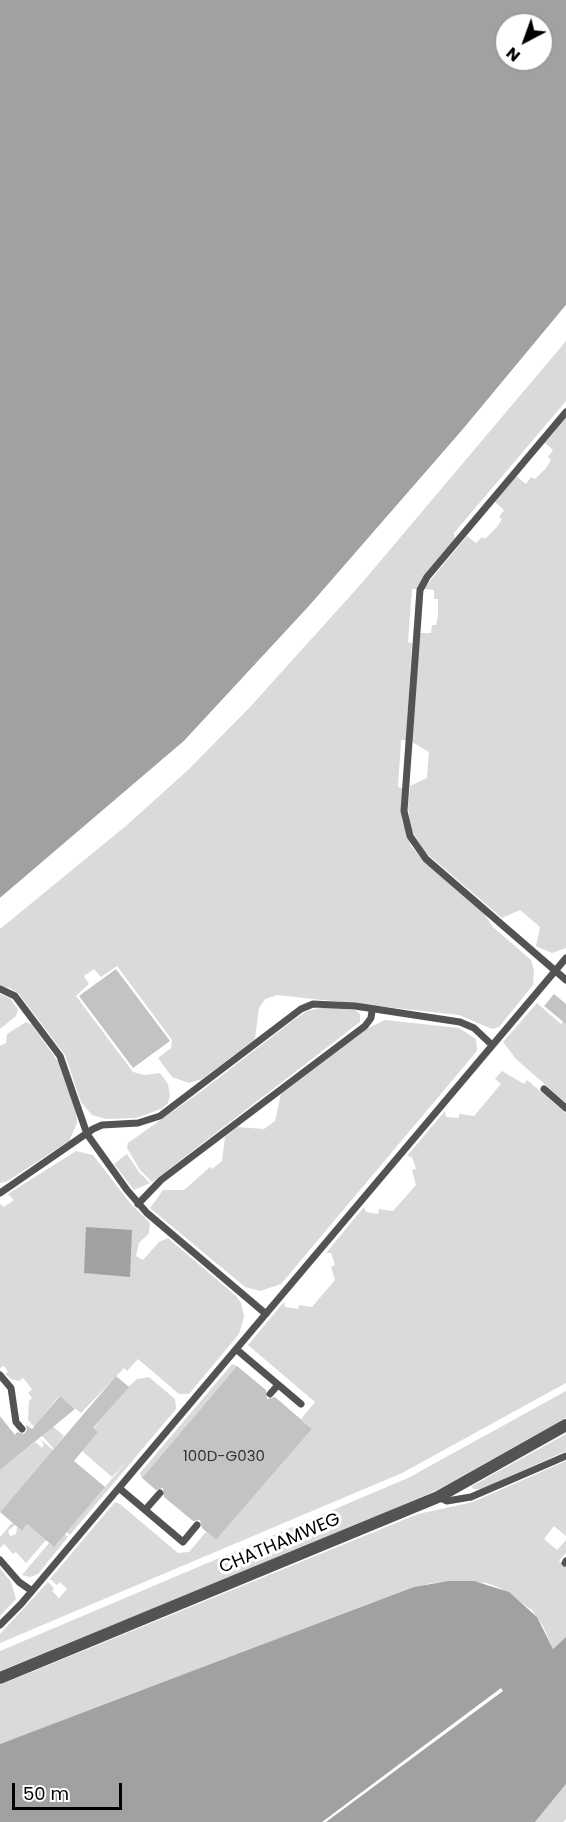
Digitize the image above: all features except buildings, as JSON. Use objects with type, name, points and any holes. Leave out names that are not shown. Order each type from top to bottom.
[{"type":"street","name":"CHATHAMWEG","points":[[0,1678],[438,1497],[566,1425]]},
{"type":"lane","points":[[566,412],[427,577],[420,590],[404,812],[410,836],[426,859],[566,980]]},
{"type":"lane","points":[[0,1625],[32,1591],[566,958]]},
{"type":"lane","points":[[0,989],[15,996],[60,1056],[87,1134],[98,1153],[138,1204],[266,1314]]},
{"type":"lane","points":[[0,1193],[102,1125],[138,1123],[160,1116],[308,1006],[324,1003],[466,1024],[482,1034],[492,1045]]},
{"type":"lane","points":[[138,1204],[161,1180],[365,1026],[371,1018],[372,1011]]},
{"type":"lane","points":[[544,1089],[566,1108]]},
{"type":"lane","points":[[236,1349],[301,1404]]},
{"type":"lane","points":[[0,1375],[10,1388],[16,1422],[22,1429]]},
{"type":"lane","points":[[270,1394],[278,1385]]},
{"type":"lane","points":[[438,1497],[447,1501],[471,1497],[566,1456]]},
{"type":"lane","points":[[119,1488],[183,1542],[197,1524]]},
{"type":"lane","points":[[145,1510],[160,1493]]},
{"type":"lane","points":[[0,1560],[19,1582],[32,1591]]},
{"type":"shaded area","points":[[0,0],[566,0],[566,305],[464,428],[310,605],[184,741],[0,898]]},
{"type":"shaded area","points":[[566,341],[566,401],[454,533],[455,539],[426,573],[417,589],[412,589],[408,642],[412,643],[406,740],[401,740],[398,787],[402,788],[402,819],[411,846],[422,859],[479,906],[493,927],[531,960],[534,970],[533,985],[499,1027],[492,1029],[459,1015],[277,995],[265,999],[259,1008],[255,1039],[202,1079],[189,1083],[172,1077],[158,1058],[171,1048],[172,1040],[117,966],[101,977],[94,969],[84,976],[89,984],[76,996],[133,1072],[145,1075],[160,1073],[168,1084],[170,1096],[168,1103],[161,1109],[136,1118],[106,1119],[92,1115],[81,1102],[65,1055],[19,994],[10,988],[0,986],[0,929],[127,825],[189,769],[250,707],[361,584]]},
{"type":"shaded area","points":[[566,417],[566,948],[552,953],[536,946],[540,927],[520,910],[502,918],[426,853],[412,831],[408,808],[410,786],[427,778],[429,752],[412,742],[420,633],[431,633],[432,625],[436,625],[438,616],[438,599],[434,599],[434,590],[424,589],[467,536],[476,543],[482,537],[485,539],[497,527],[502,519],[499,517],[504,510],[495,502],[516,476],[526,484],[531,477],[535,479],[546,468],[551,460],[548,457],[553,450],[545,443]]},
{"type":"shaded area","points":[[0,994],[11,999],[18,1010],[16,1016],[0,1029]]},
{"type":"shaded area","points":[[537,1003],[561,1024],[566,1018],[566,1103],[516,1059],[503,1042]]},
{"type":"shaded area","points":[[324,1007],[355,1010],[360,1014],[360,1022],[152,1182],[140,1170],[127,1148],[128,1143],[203,1090],[295,1019],[307,1011]]},
{"type":"shaded area","points":[[385,1020],[459,1028],[476,1039],[477,1051],[281,1284],[260,1291],[245,1287],[150,1208],[163,1190],[184,1190],[210,1167],[212,1169],[222,1161],[225,1137],[237,1127],[264,1129],[275,1121],[281,1094],[366,1029]]},
{"type":"shaded area","points":[[26,1022],[32,1025],[61,1066],[76,1110],[77,1123],[69,1141],[6,1182],[0,1183],[0,1046],[6,1043],[7,1034]]},
{"type":"shaded area","points":[[502,1071],[524,1084],[527,1080],[566,1113],[566,1383],[402,1473],[0,1643],[0,1634],[48,1582],[54,1588],[52,1591],[59,1598],[67,1589],[60,1582],[57,1585],[50,1579],[115,1502],[178,1553],[189,1552],[206,1532],[216,1540],[312,1429],[301,1419],[315,1402],[248,1345],[284,1302],[285,1307],[298,1309],[299,1305],[312,1307],[335,1280],[331,1267],[335,1265],[331,1253],[326,1253],[364,1207],[366,1212],[378,1214],[379,1209],[393,1211],[416,1185],[412,1170],[416,1169],[412,1157],[407,1156],[445,1111],[446,1117],[459,1118],[459,1114],[474,1116],[501,1084],[495,1079]]},
{"type":"shaded area","points":[[76,1151],[93,1155],[130,1203],[150,1223],[149,1233],[139,1243],[136,1256],[143,1260],[159,1242],[168,1238],[236,1296],[241,1303],[244,1317],[239,1334],[189,1394],[179,1394],[138,1359],[127,1371],[124,1368],[81,1413],[59,1396],[42,1417],[64,1436],[54,1449],[28,1420],[29,1401],[32,1398],[28,1393],[32,1389],[23,1378],[19,1381],[11,1379],[5,1374],[8,1372],[4,1366],[0,1368],[0,1204],[4,1207],[14,1200],[8,1194]]},
{"type":"shaded area","points":[[127,1154],[150,1183],[134,1190],[114,1164]]},
{"type":"shaded area","points":[[86,1227],[132,1230],[130,1277],[84,1273]]},
{"type":"shaded area","points":[[232,1364],[237,1366],[142,1478],[140,1473]]},
{"type":"shaded area","points":[[149,1377],[175,1399],[176,1409],[70,1535],[66,1532],[129,1459],[112,1477],[82,1451],[98,1432],[92,1430],[128,1387],[137,1379]]},
{"type":"shaded area","points":[[566,1391],[566,1418],[437,1490],[0,1671],[0,1651],[408,1478]]},
{"type":"shaded area","points":[[566,1434],[566,1451],[481,1489],[473,1489],[472,1486]]},
{"type":"shaded area","points":[[40,1439],[53,1450],[0,1512],[0,1470],[35,1442],[42,1448],[44,1445]]},
{"type":"shaded area","points":[[566,1461],[566,1536],[554,1526],[544,1539],[557,1550],[566,1540],[566,1553],[559,1561],[566,1567],[566,1637],[553,1649],[543,1626],[532,1610],[500,1588],[487,1583],[448,1581],[427,1584],[0,1744],[0,1685],[418,1514],[473,1502]]},
{"type":"shaded area","points":[[12,1523],[15,1525],[8,1531],[10,1536],[16,1534],[17,1527],[22,1531],[27,1524],[46,1540],[26,1563],[4,1544],[0,1548],[0,1537]]},
{"type":"shaded area","points":[[65,1534],[68,1537],[38,1574],[30,1577],[22,1575],[49,1543],[52,1545]]},
{"type":"shaded area","points":[[0,1568],[11,1582],[16,1599],[0,1616]]},
{"type":"shaded area","points":[[448,1581],[474,1581],[509,1592],[537,1617],[553,1649],[566,1637],[566,1784],[535,1822],[0,1822],[0,1744],[414,1587]]},
{"type":"shaded area","points":[[566,1784],[566,1819],[563,1822],[535,1822]]},
{"type":"pier","points":[[566,305],[566,309],[466,430],[312,607],[186,744],[48,864],[0,901],[0,898],[184,741],[310,605],[464,428]]},
{"type":"pier","points":[[501,1688],[503,1691],[326,1822],[322,1822]]}]
